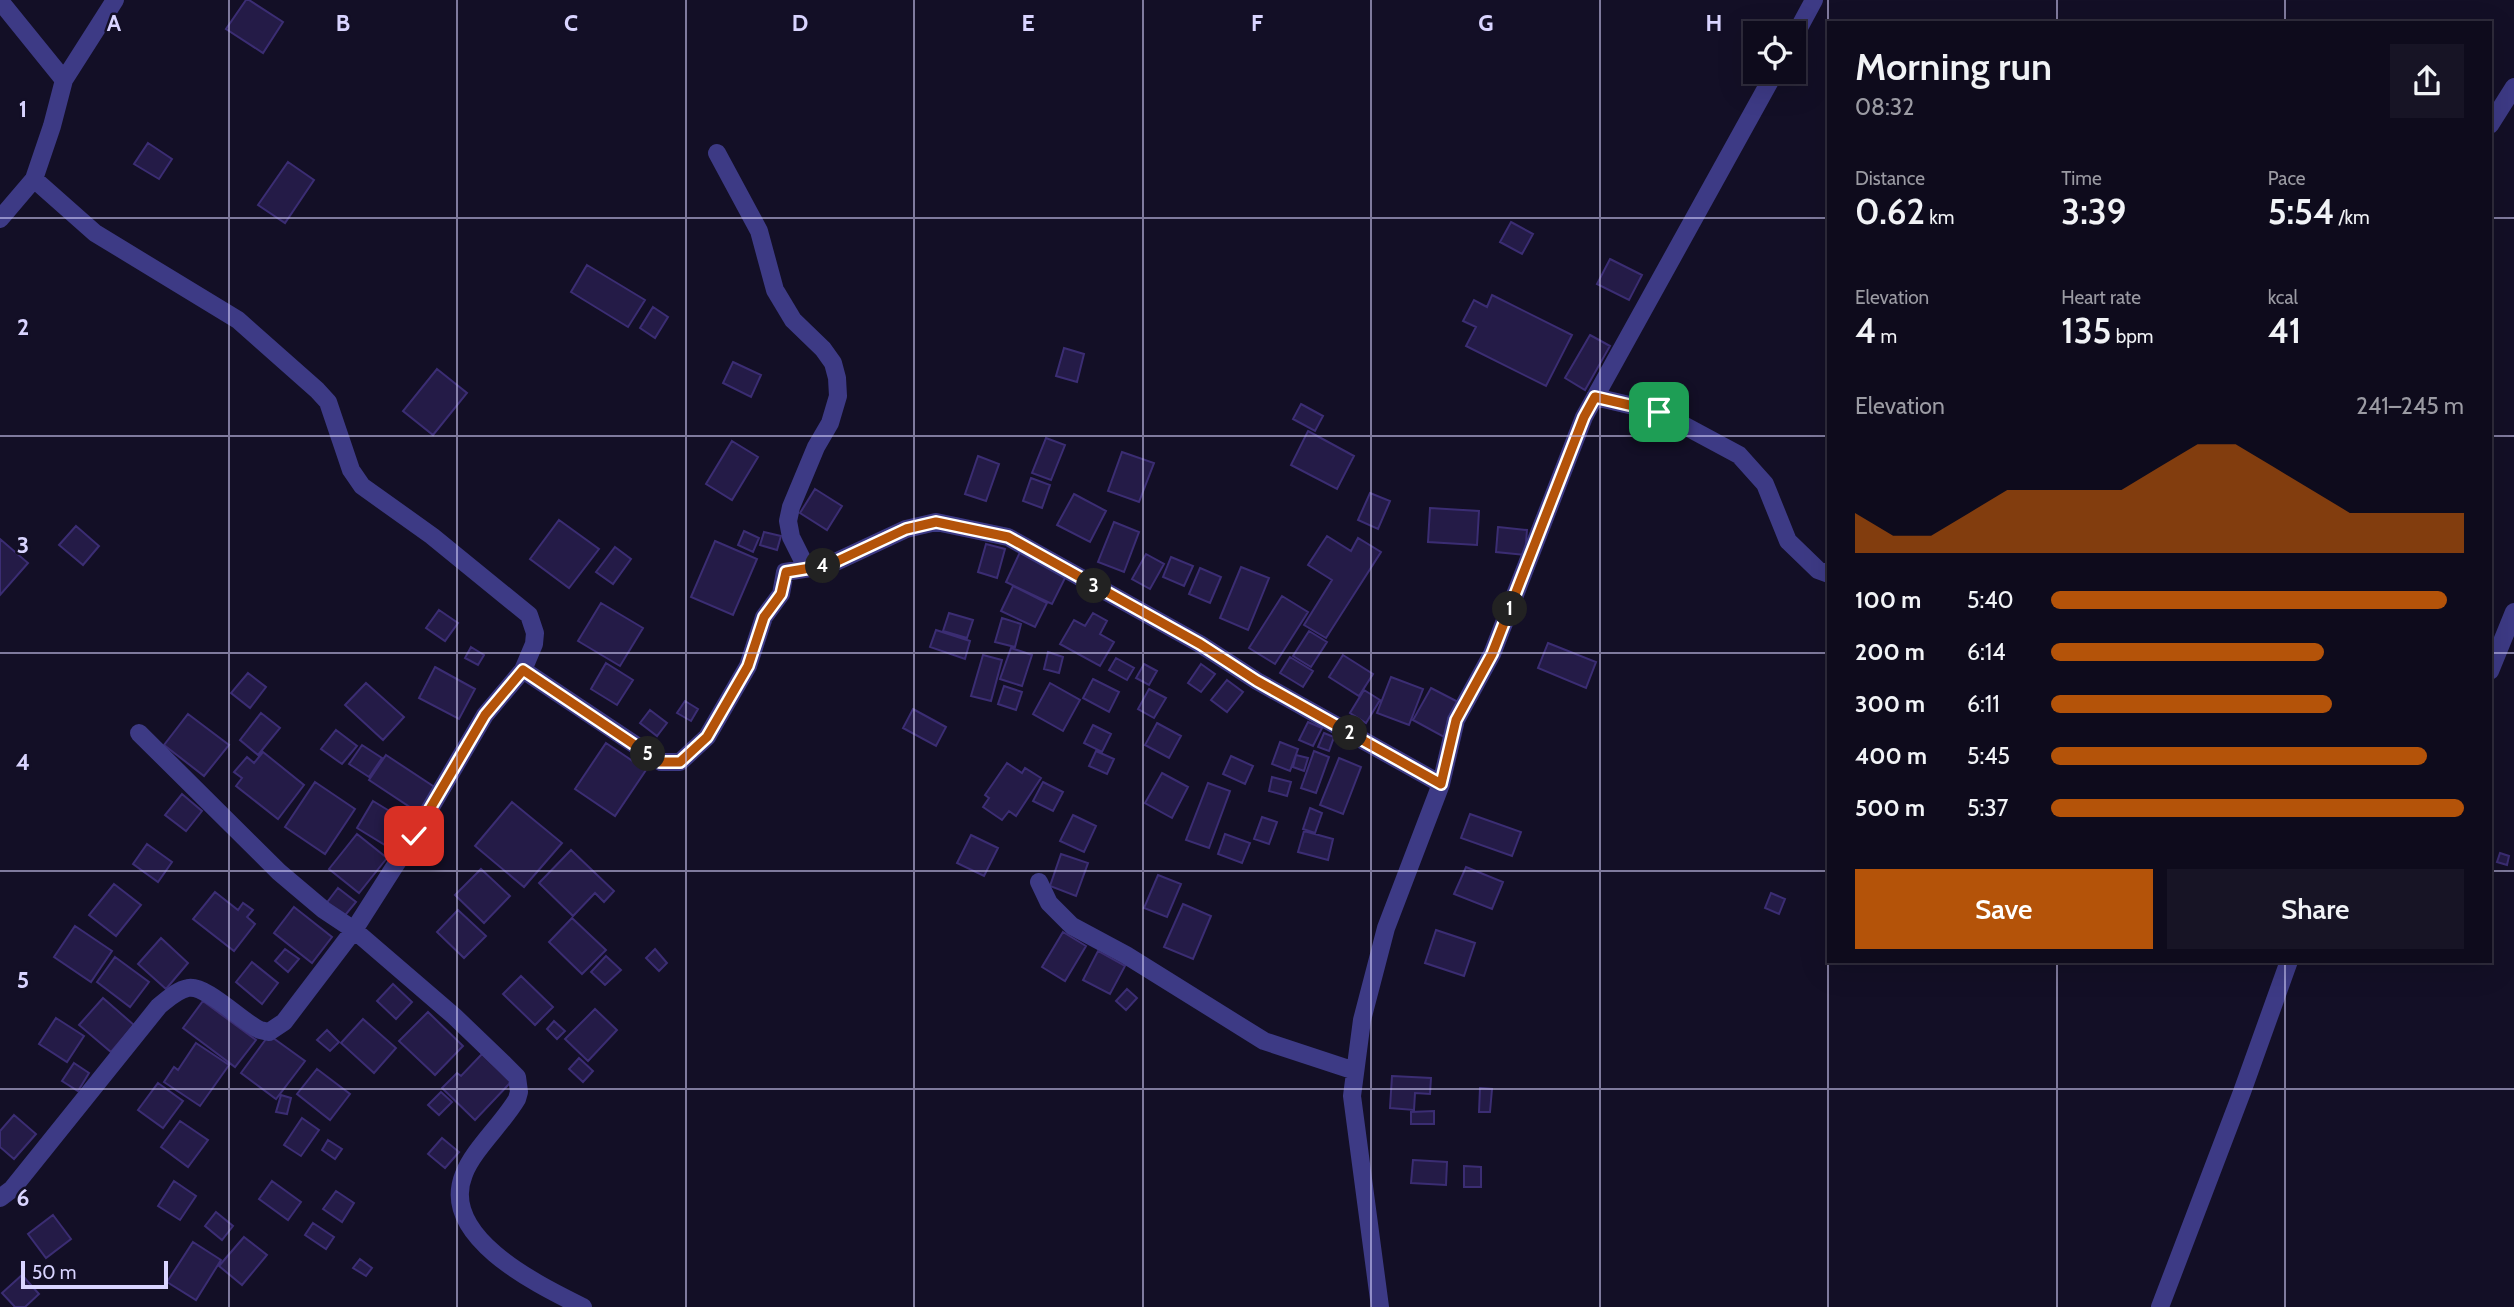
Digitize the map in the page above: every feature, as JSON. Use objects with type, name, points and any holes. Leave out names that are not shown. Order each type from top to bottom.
[{"type":"street","points":[[0,219],[34,179],[64,80],[115,0]]},
{"type":"street","points":[[1803,21],[1814,0]]},
{"type":"street","points":[[0,1],[64,80]]},
{"type":"street","points":[[1380,1307],[1352,1096],[1362,1020],[1386,928],[1441,784],[1456,720],[1492,654],[1584,417],[1768,84]]},
{"type":"street","points":[[2492,122],[2514,87]]},
{"type":"street","points":[[717,153],[759,231],[775,290],[793,320],[823,349],[833,363],[837,378],[838,396],[830,423],[816,447],[791,507],[788,521],[791,537],[806,567]]},
{"type":"street","points":[[0,1198],[12,1189],[159,1006],[177,992],[187,988],[201,990],[254,1028],[269,1032],[284,1022],[354,930],[414,836],[485,715],[523,670],[534,644],[535,633],[529,615],[432,536],[362,486],[351,470],[328,402],[317,390],[238,320],[95,233],[34,179]]},
{"type":"street","points":[[1595,397],[1659,412],[1739,454],[1765,484],[1788,541],[1818,570],[1827,573]]},
{"type":"street","points":[[523,670],[660,762],[680,762],[707,737],[748,666],[764,617],[781,594],[786,572],[829,565],[906,529],[936,522],[1008,537],[1200,644],[1257,681],[1441,784]]},
{"type":"street","points":[[2492,666],[2514,612]]},
{"type":"street","points":[[139,733],[279,872],[324,910],[354,930],[454,1016],[517,1077],[517,1099],[464,1173],[459,1192],[460,1206],[467,1223],[488,1247],[512,1267],[583,1307]]},
{"type":"street","points":[[1039,882],[1049,903],[1072,926],[1126,955],[1264,1041],[1355,1071]]},
{"type":"street","points":[[2160,1307],[2288,963]]},
{"type":"building","points":[[246,0],[283,22],[263,53],[226,29]]},
{"type":"building","points":[[148,143],[172,159],[159,179],[134,164]]},
{"type":"building","points":[[288,162],[314,180],[285,223],[258,205]]},
{"type":"building","points":[[1511,222],[1533,234],[1522,254],[1500,242]]},
{"type":"building","points":[[1610,259],[1642,275],[1629,300],[1597,284]]},
{"type":"building","points":[[587,265],[645,300],[628,327],[571,292]]},
{"type":"building","points":[[1492,295],[1572,335],[1546,386],[1466,346],[1476,327],[1463,321],[1474,300],[1487,307]]},
{"type":"building","points":[[653,307],[668,317],[655,338],[640,328]]},
{"type":"building","points":[[1590,335],[1610,346],[1585,390],[1565,378]]},
{"type":"building","points":[[1064,348],[1084,354],[1077,382],[1056,376]]},
{"type":"building","points":[[733,362],[761,375],[751,397],[723,383]]},
{"type":"building","points":[[437,369],[467,393],[433,435],[403,411]]},
{"type":"building","points":[[1301,404],[1323,416],[1315,431],[1293,419]]},
{"type":"building","points":[[1308,431],[1354,456],[1337,489],[1291,465]]},
{"type":"building","points":[[1046,438],[1065,445],[1051,480],[1032,473]]},
{"type":"building","points":[[732,441],[758,457],[732,500],[706,484]]},
{"type":"building","points":[[1122,452],[1154,463],[1139,502],[1108,491]]},
{"type":"building","points":[[978,456],[999,464],[986,501],[965,494]]},
{"type":"building","points":[[1031,478],[1050,485],[1042,508],[1023,501]]},
{"type":"building","points":[[815,489],[842,506],[827,530],[800,513]]},
{"type":"building","points":[[1370,493],[1390,501],[1378,529],[1358,520]]},
{"type":"building","points":[[1074,494],[1106,511],[1090,542],[1057,525]]},
{"type":"building","points":[[1430,508],[1479,511],[1477,545],[1428,542]]},
{"type":"building","points":[[559,520],[599,549],[569,588],[530,559]]},
{"type":"building","points":[[1114,522],[1139,532],[1124,572],[1098,562]]},
{"type":"building","points":[[76,526],[99,546],[83,565],[59,545]]},
{"type":"building","points":[[1498,527],[1527,530],[1525,555],[1496,552]]},
{"type":"building","points":[[744,531],[759,538],[753,552],[738,545]]},
{"type":"building","points":[[764,532],[781,536],[777,550],[760,545]]},
{"type":"building","points":[[1327,536],[1351,551],[1358,538],[1381,552],[1326,638],[1304,625],[1332,580],[1308,565]]},
{"type":"building","points":[[0,539],[28,563],[0,595]]},
{"type":"building","points":[[715,541],[757,559],[733,615],[691,597]]},
{"type":"building","points":[[986,544],[1005,549],[997,578],[978,572]]},
{"type":"building","points":[[615,547],[631,559],[613,584],[596,572]]},
{"type":"building","points":[[1021,550],[1068,572],[1052,604],[1006,582]]},
{"type":"building","points":[[1146,554],[1164,564],[1150,589],[1132,579]]},
{"type":"building","points":[[1171,557],[1193,566],[1184,586],[1163,577]]},
{"type":"building","points":[[1241,567],[1269,578],[1248,630],[1220,618]]},
{"type":"building","points":[[1200,568],[1221,577],[1210,603],[1189,594]]},
{"type":"building","points":[[1013,586],[1047,603],[1035,627],[1001,611]]},
{"type":"building","points":[[1282,596],[1308,612],[1275,664],[1249,648]]},
{"type":"building","points":[[601,603],[643,628],[620,666],[578,641]]},
{"type":"building","points":[[439,610],[458,623],[445,641],[426,628]]},
{"type":"building","points":[[949,613],[973,620],[967,638],[943,631]]},
{"type":"building","points":[[1093,613],[1107,621],[1100,634],[1114,642],[1100,666],[1060,644],[1074,620],[1085,626]]},
{"type":"building","points":[[1002,618],[1021,624],[1015,647],[995,642]]},
{"type":"building","points":[[936,630],[970,641],[965,659],[930,647]]},
{"type":"building","points":[[1309,631],[1327,642],[1311,667],[1293,656]]},
{"type":"building","points":[[1548,643],[1596,662],[1586,688],[1538,668]]},
{"type":"building","points":[[471,647],[484,655],[478,665],[465,658]]},
{"type":"building","points":[[1011,648],[1032,655],[1022,686],[1000,679]]},
{"type":"building","points":[[1048,652],[1063,657],[1059,673],[1044,669]]},
{"type":"building","points":[[983,655],[1002,660],[991,701],[971,696]]},
{"type":"building","points":[[1343,655],[1373,674],[1359,696],[1329,677]]},
{"type":"building","points":[[1290,657],[1313,671],[1303,687],[1280,673]]},
{"type":"building","points":[[1116,658],[1134,668],[1127,680],[1109,670]]},
{"type":"building","points":[[606,663],[633,680],[617,705],[591,689]]},
{"type":"building","points":[[1144,664],[1157,671],[1149,685],[1136,678]]},
{"type":"building","points":[[1201,664],[1215,674],[1201,692],[1188,683]]},
{"type":"building","points":[[435,667],[475,689],[459,719],[419,698]]},
{"type":"building","points":[[248,673],[266,687],[250,708],[231,693]]},
{"type":"building","points":[[1391,677],[1423,689],[1409,725],[1377,713]]},
{"type":"building","points":[[1093,679],[1119,692],[1109,712],[1083,698]]},
{"type":"building","points":[[1227,680],[1243,692],[1227,712],[1211,700]]},
{"type":"building","points":[[366,683],[404,717],[383,740],[345,705]]},
{"type":"building","points":[[1050,683],[1080,700],[1063,731],[1033,714]]},
{"type":"building","points":[[1004,686],[1022,692],[1016,710],[998,704]]},
{"type":"building","points":[[1431,688],[1462,704],[1444,737],[1413,720]]},
{"type":"building","points":[[1149,689],[1166,698],[1154,718],[1138,709]]},
{"type":"building","points":[[1364,690],[1380,700],[1366,723],[1350,713]]},
{"type":"building","points":[[685,701],[698,709],[691,721],[677,713]]},
{"type":"building","points":[[913,709],[946,727],[936,746],[903,728]]},
{"type":"building","points":[[650,710],[667,723],[657,736],[640,723]]},
{"type":"building","points":[[261,713],[280,728],[258,755],[240,740]]},
{"type":"building","points":[[188,714],[229,745],[204,776],[164,745]]},
{"type":"building","points":[[1308,722],[1322,728],[1313,746],[1299,740]]},
{"type":"building","points":[[1157,723],[1181,736],[1169,758],[1145,745]]},
{"type":"building","points":[[1093,725],[1111,734],[1102,752],[1084,743]]},
{"type":"building","points":[[336,730],[357,746],[342,764],[321,749]]},
{"type":"building","points":[[1324,733],[1334,737],[1329,751],[1318,747]]},
{"type":"building","points":[[1280,742],[1298,749],[1290,771],[1272,764]]},
{"type":"building","points":[[606,743],[646,770],[615,816],[575,789]]},
{"type":"building","points":[[362,745],[382,758],[369,777],[349,764]]},
{"type":"building","points":[[1096,751],[1114,759],[1107,774],[1089,766]]},
{"type":"building","points":[[1314,751],[1329,757],[1316,793],[1301,788]]},
{"type":"building","points":[[263,752],[304,785],[278,819],[236,786],[242,778],[234,772],[247,757],[254,763]]},
{"type":"building","points":[[386,755],[436,788],[419,813],[369,780]]},
{"type":"building","points":[[1296,755],[1308,758],[1304,771],[1293,767]]},
{"type":"building","points":[[1231,756],[1253,766],[1245,784],[1223,774]]},
{"type":"building","points":[[1339,758],[1361,767],[1343,814],[1320,805]]},
{"type":"building","points":[[1007,763],[1022,773],[1025,768],[1041,778],[1016,816],[1009,811],[1002,820],[983,807],[989,798],[985,795]]},
{"type":"building","points":[[1162,773],[1188,787],[1172,818],[1145,803]]},
{"type":"building","points":[[1272,777],[1291,782],[1287,796],[1269,791]]},
{"type":"building","points":[[315,782],[355,809],[325,854],[285,827]]},
{"type":"building","points":[[1043,782],[1063,792],[1053,811],[1033,801]]},
{"type":"building","points":[[1208,783],[1230,791],[1209,848],[1186,840]]},
{"type":"building","points":[[182,794],[202,811],[186,831],[165,815]]},
{"type":"building","points":[[373,801],[401,818],[385,845],[357,828]]},
{"type":"building","points":[[512,802],[562,843],[524,887],[475,846]]},
{"type":"building","points":[[1310,808],[1322,813],[1315,833],[1303,829]]},
{"type":"building","points":[[1470,814],[1521,832],[1512,856],[1461,838]]},
{"type":"building","points":[[1073,815],[1096,826],[1084,852],[1060,841]]},
{"type":"building","points":[[1262,817],[1277,822],[1269,844],[1254,839]]},
{"type":"building","points":[[1304,831],[1333,839],[1328,860],[1298,852]]},
{"type":"building","points":[[357,834],[387,858],[359,893],[329,869]]},
{"type":"building","points":[[1225,834],[1250,843],[1242,863],[1218,854]]},
{"type":"building","points":[[971,835],[998,848],[984,876],[957,863]]},
{"type":"building","points":[[147,844],[172,862],[158,882],[133,864]]},
{"type":"building","points":[[571,850],[614,891],[604,902],[595,893],[573,916],[539,883]]},
{"type":"building","points":[[2500,853],[2509,856],[2507,865],[2497,862]]},
{"type":"building","points":[[1061,854],[1088,863],[1076,896],[1050,886]]},
{"type":"building","points":[[1466,867],[1503,882],[1492,909],[1454,894]]},
{"type":"building","points":[[481,869],[510,896],[484,923],[455,895]]},
{"type":"building","points":[[1158,875],[1181,884],[1167,917],[1144,908]]},
{"type":"building","points":[[114,884],[141,905],[116,936],[89,915]]},
{"type":"building","points":[[338,888],[356,902],[342,919],[325,905]]},
{"type":"building","points":[[215,892],[238,910],[243,903],[253,910],[247,917],[255,924],[234,951],[193,919]]},
{"type":"building","points":[[1771,893],[1785,899],[1779,914],[1765,908]]},
{"type":"building","points":[[1183,904],[1211,916],[1193,959],[1164,947]]},
{"type":"building","points":[[294,907],[332,937],[312,963],[274,933]]},
{"type":"building","points":[[458,910],[486,936],[464,958],[437,932]]},
{"type":"building","points":[[572,918],[606,950],[582,974],[549,942]]},
{"type":"building","points":[[75,926],[112,951],[91,982],[54,957]]},
{"type":"building","points":[[1436,930],[1475,943],[1464,976],[1425,963]]},
{"type":"building","points":[[1063,932],[1086,946],[1065,981],[1042,967]]},
{"type":"building","points":[[161,938],[188,963],[166,989],[138,964]]},
{"type":"building","points":[[285,949],[299,959],[288,972],[275,961]]},
{"type":"building","points":[[655,949],[667,963],[659,971],[646,958]]},
{"type":"building","points":[[1098,951],[1125,966],[1110,994],[1083,980]]},
{"type":"building","points":[[606,956],[621,970],[605,985],[591,972]]},
{"type":"building","points":[[115,957],[149,982],[130,1007],[97,982]]},
{"type":"building","points":[[252,962],[278,983],[262,1004],[236,982]]},
{"type":"building","points":[[521,976],[553,1007],[535,1025],[503,994]]},
{"type":"building","points":[[393,984],[412,1002],[396,1019],[377,1001]]},
{"type":"building","points":[[1127,989],[1137,998],[1126,1010],[1116,1001]]},
{"type":"building","points":[[103,998],[134,1025],[111,1052],[79,1025]]},
{"type":"building","points":[[203,1001],[256,1040],[235,1067],[183,1028]]},
{"type":"building","points":[[595,1009],[617,1030],[588,1061],[565,1039]]},
{"type":"building","points":[[428,1012],[463,1046],[435,1075],[399,1041]]},
{"type":"building","points":[[56,1018],[84,1036],[67,1062],[39,1044]]},
{"type":"building","points":[[363,1019],[396,1048],[374,1073],[341,1043]]},
{"type":"building","points":[[554,1021],[565,1031],[557,1039],[547,1029]]},
{"type":"building","points":[[327,1030],[339,1042],[330,1051],[317,1040]]},
{"type":"building","points":[[269,1035],[305,1061],[276,1099],[241,1073]]},
{"type":"building","points":[[196,1043],[229,1065],[200,1106],[164,1082],[174,1067],[178,1070]]},
{"type":"building","points":[[482,1054],[511,1082],[475,1120],[442,1088],[457,1073],[461,1076]]},
{"type":"building","points":[[579,1058],[593,1071],[583,1082],[569,1069]]},
{"type":"building","points":[[74,1063],[89,1073],[78,1091],[62,1081]]},
{"type":"building","points":[[317,1069],[350,1094],[330,1120],[297,1094]]},
{"type":"building","points":[[1392,1076],[1431,1078],[1430,1094],[1415,1093],[1414,1110],[1390,1108]]},
{"type":"building","points":[[158,1083],[183,1101],[163,1128],[138,1110]]},
{"type":"building","points":[[1480,1088],[1492,1089],[1490,1112],[1479,1112]]},
{"type":"building","points":[[441,1092],[452,1102],[439,1115],[428,1105]]},
{"type":"building","points":[[281,1095],[291,1098],[287,1114],[276,1112]]},
{"type":"building","points":[[1434,1111],[1434,1124],[1411,1124],[1411,1112]]},
{"type":"building","points":[[14,1115],[36,1134],[14,1159],[0,1147],[0,1131]]},
{"type":"building","points":[[302,1118],[319,1130],[301,1156],[284,1145]]},
{"type":"building","points":[[180,1121],[208,1140],[188,1167],[161,1147]]},
{"type":"building","points":[[442,1138],[459,1152],[445,1168],[428,1154]]},
{"type":"building","points":[[328,1140],[342,1149],[335,1159],[322,1150]]},
{"type":"building","points":[[1413,1160],[1447,1162],[1446,1185],[1411,1183]]},
{"type":"building","points":[[1464,1166],[1481,1167],[1481,1187],[1464,1187]]},
{"type":"building","points":[[174,1181],[196,1196],[180,1220],[158,1206]]},
{"type":"building","points":[[272,1181],[301,1202],[288,1220],[259,1199]]},
{"type":"building","points":[[336,1191],[354,1203],[342,1222],[323,1209]]},
{"type":"building","points":[[216,1212],[233,1226],[222,1240],[205,1226]]},
{"type":"building","points":[[53,1215],[71,1239],[46,1258],[28,1234]]},
{"type":"building","points":[[313,1223],[334,1237],[326,1249],[305,1235]]},
{"type":"building","points":[[244,1237],[267,1255],[242,1285],[219,1266]]},
{"type":"building","points":[[193,1242],[221,1260],[196,1300],[167,1282]]},
{"type":"building","points":[[360,1259],[372,1268],[366,1276],[353,1268]]},
{"type":"building","points":[[22,1275],[39,1294],[25,1307],[15,1307],[2,1293]]},
{"type":"route","points":[[414,836],[485,715],[523,670],[660,762],[680,762],[707,737],[748,666],[764,617],[781,594],[786,572],[829,565],[906,529],[936,522],[1008,537],[1200,644],[1257,681],[1441,784],[1456,720],[1492,654],[1584,417],[1595,397],[1659,412]]}]
